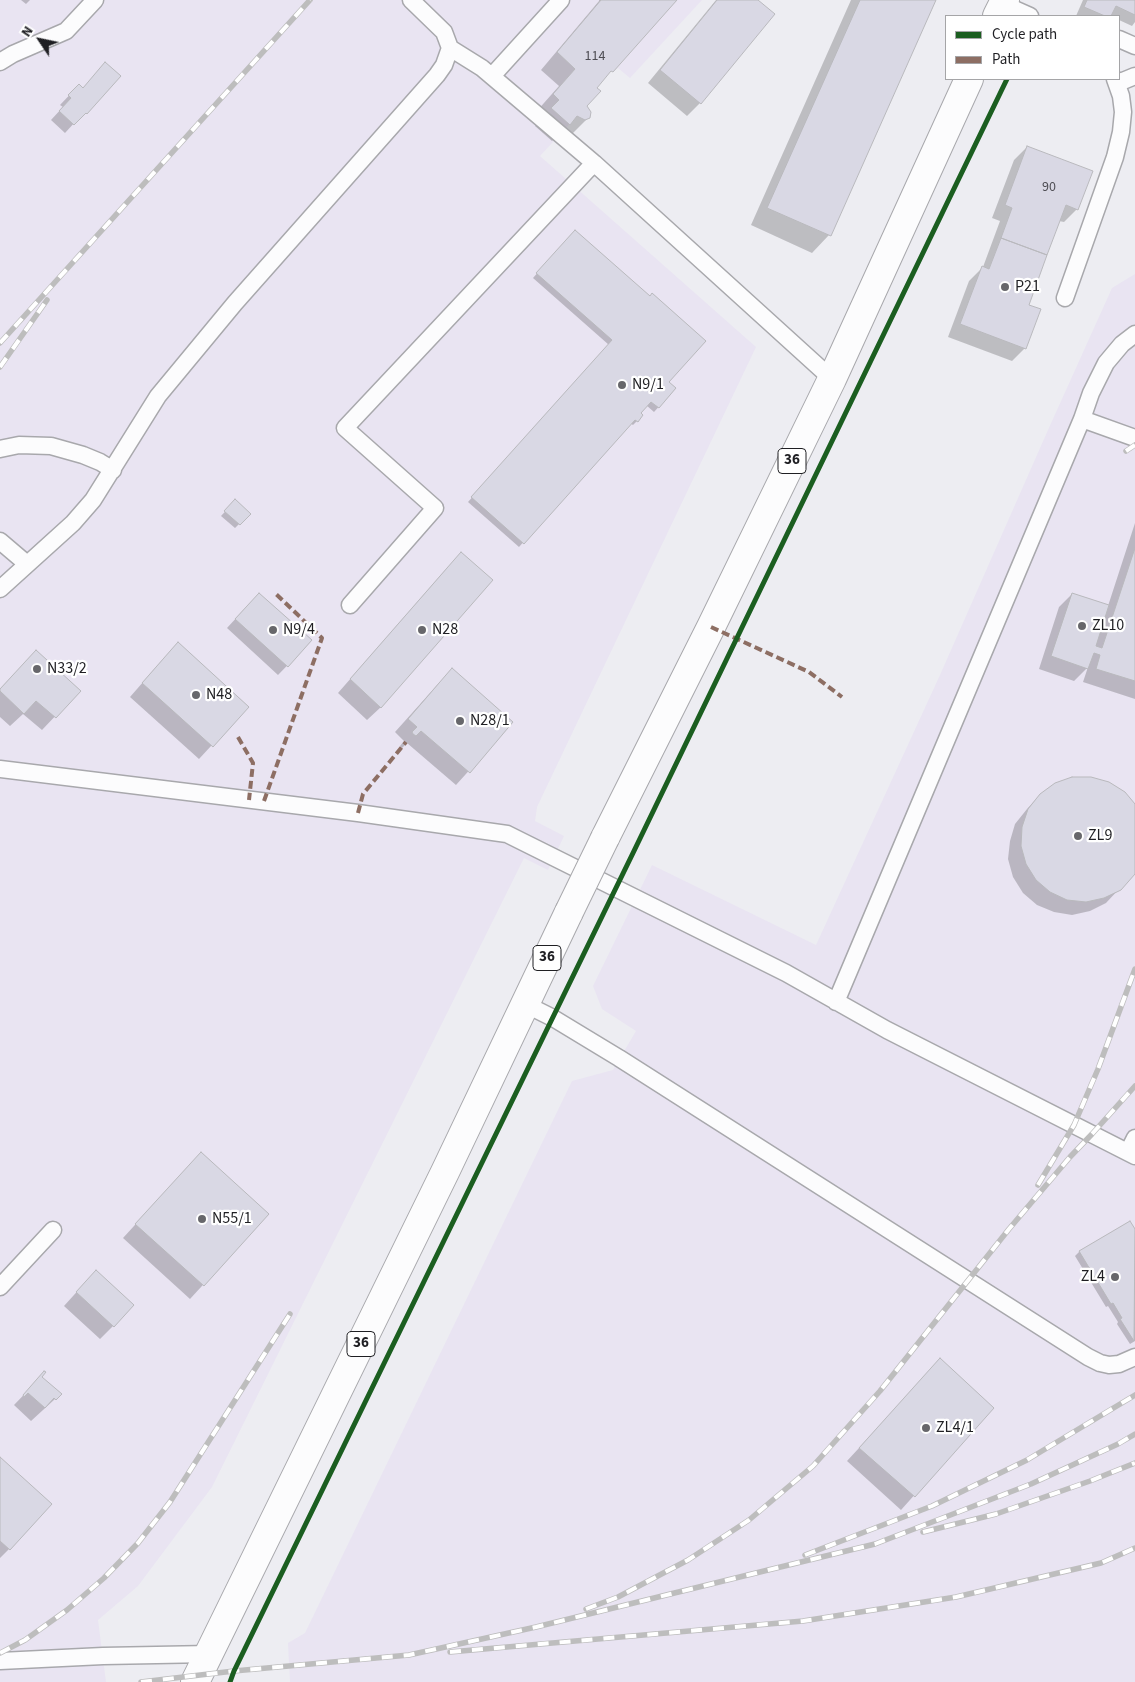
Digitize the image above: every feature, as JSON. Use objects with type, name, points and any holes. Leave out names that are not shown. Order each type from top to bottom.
[{"type":"main road","name":"36","points":[[196,1682],[605,838],[832,379],[969,80]]},
{"type":"lane","points":[[0,62],[13,54],[66,31],[95,0]]},
{"type":"lane","points":[[411,0],[444,32],[450,48],[482,68],[594,163],[832,379]]},
{"type":"lane","points":[[492,76],[561,0]]},
{"type":"lane","points":[[1002,7],[1027,15]]},
{"type":"lane","points":[[1120,39],[1135,46]]},
{"type":"lane","points":[[0,589],[73,523],[93,500],[158,396],[234,303],[437,74],[444,65],[450,48]]},
{"type":"lane","points":[[1065,298],[1115,156],[1121,132],[1123,112],[1117,81],[1135,76]]},
{"type":"lane","points":[[350,605],[435,508],[345,428],[594,163]]},
{"type":"lane","points":[[836,1002],[1082,419],[1091,393],[1106,363],[1122,344],[1135,334]]},
{"type":"lane","points":[[1082,419],[1135,438]]},
{"type":"lane","points":[[0,449],[19,445],[51,446],[83,455],[113,470]]},
{"type":"lane","points":[[0,540],[27,564]]},
{"type":"lane","points":[[0,769],[358,813],[507,834],[786,973],[887,1030],[1133,1149]]},
{"type":"lane","points":[[525,1004],[553,1018],[620,1058],[1088,1357],[1109,1365],[1120,1364],[1135,1357]]},
{"type":"lane","points":[[0,1287],[53,1230]]},
{"type":"lane","points":[[0,1661],[103,1656],[210,1654]]},
{"type":"shaded area","points":[[0,0],[702,0],[630,78],[618,68],[613,72],[611,71],[597,87],[601,91],[587,106],[591,112],[590,118],[585,120],[577,116],[540,156],[756,347],[537,807],[535,821],[564,836],[548,870],[524,858],[212,1487],[138,1586],[98,1620],[106,1682],[0,1682]]},
{"type":"shaded area","points":[[1135,274],[1135,1682],[290,1682],[288,1643],[305,1633],[572,1081],[613,1070],[636,1031],[602,1009],[593,986],[652,865],[816,945],[940,675],[1112,288]]},
{"type":"building","points":[[601,0],[677,0],[597,88],[601,91],[587,106],[591,112],[590,118],[585,120],[577,116],[570,125],[551,108],[559,100],[553,94],[575,69],[557,52]]},
{"type":"building","points":[[717,0],[758,0],[775,14],[701,104],[660,70]]},
{"type":"building","points":[[860,0],[936,0],[831,236],[767,208]]},
{"type":"building","points":[[1087,0],[1135,0],[1135,15],[1116,6],[1112,15],[1103,15],[1084,7]]},
{"type":"building","points":[[105,62],[121,76],[87,114],[74,125],[59,111],[71,98],[68,95],[79,84],[83,88]]},
{"type":"building","points":[[1027,146],[1093,171],[1078,210],[1066,205],[1047,255],[1001,238],[1012,208],[1005,205]]},
{"type":"building","name":"N9/1","points":[[575,230],[650,296],[652,293],[706,341],[669,382],[676,388],[659,408],[651,402],[641,413],[643,415],[638,422],[635,420],[524,544],[471,497],[612,340],[536,273]]},
{"type":"building","name":"P21","points":[[1001,238],[1047,255],[1029,305],[1041,309],[1026,349],[960,324],[982,266],[989,269]]},
{"type":"building","points":[[235,499],[251,514],[240,525],[224,511]]},
{"type":"building","name":"ZL10","points":[[1135,548],[1135,681],[1096,669],[1100,655],[1094,653],[1088,669],[1051,656],[1072,593],[1109,605],[1096,646],[1102,648]]},
{"type":"building","name":"N28","points":[[461,552],[493,580],[381,708],[350,679]]},
{"type":"building","name":"N9/4","points":[[259,593],[312,640],[288,667],[235,619]]},
{"type":"building","name":"N48","points":[[178,642],[249,707],[213,747],[142,683]]},
{"type":"building","name":"N33/2","points":[[36,650],[81,691],[56,718],[36,701],[24,714],[0,691]]},
{"type":"building","name":"N28/1","points":[[452,668],[513,722],[470,773],[421,731],[416,736],[413,734],[412,732],[417,727],[408,719]]},
{"type":"building","name":"ZL9","points":[[1072,777],[1091,777],[1109,782],[1125,792],[1135,804],[1135,874],[1121,890],[1104,898],[1086,902],[1067,900],[1050,892],[1036,880],[1026,864],[1021,846],[1022,827],[1028,809],[1040,794],[1055,783]]},
{"type":"building","name":"N55/1","points":[[201,1152],[269,1214],[204,1286],[135,1224]]},
{"type":"building","name":"ZL4","points":[[1130,1221],[1135,1229],[1134,1341],[1120,1319],[1122,1318],[1113,1303],[1111,1304],[1079,1251]]},
{"type":"building","points":[[96,1270],[134,1305],[114,1327],[76,1292]]},
{"type":"building","name":"ZL4/1","points":[[940,1358],[994,1408],[915,1497],[859,1448]]},
{"type":"building","points":[[44,1371],[46,1372],[42,1377],[62,1394],[56,1400],[54,1398],[45,1408],[28,1393],[24,1397],[23,1395]]},
{"type":"building","points":[[0,1457],[52,1504],[10,1550],[0,1541]]},
{"type":"railway","points":[[0,343],[310,0]]},
{"type":"railway","points":[[0,367],[47,300]]},
{"type":"railway","points":[[1126,451],[1135,445]]},
{"type":"railway","points":[[1038,1185],[1074,1125],[1098,1069],[1135,969]]},
{"type":"railway","points":[[586,1609],[618,1597],[688,1560],[749,1520],[813,1466],[880,1391],[1009,1229],[1070,1157],[1135,1086]]},
{"type":"railway","points":[[0,1653],[25,1640],[67,1610],[104,1578],[138,1543],[170,1502],[290,1314]]},
{"type":"railway","points":[[805,1555],[932,1506],[1027,1460],[1135,1395]]},
{"type":"railway","points":[[141,1682],[234,1671],[409,1655],[536,1627],[875,1544],[1031,1484],[1118,1444],[1135,1434]]},
{"type":"railway","points":[[923,1532],[996,1514],[1135,1463]]},
{"type":"railway","points":[[450,1652],[803,1621],[956,1597],[1101,1563],[1135,1548]]},
{"type":"marked path","points":[[264,801],[322,638],[275,593]]},
{"type":"marked path","points":[[711,627],[809,672],[842,697]]},
{"type":"marked path","points":[[238,737],[253,763],[249,800]]},
{"type":"marked path","points":[[358,813],[363,794],[406,742]]},
{"type":"cycle path","points":[[230,1682],[1007,80]]},
{"type":"place","name":"P21","points":[[1005,287]]},
{"type":"place","name":"N9/1","points":[[622,385]]},
{"type":"place","name":"ZL10","points":[[1082,626]]},
{"type":"place","name":"N9/4","points":[[273,630]]},
{"type":"place","name":"N28","points":[[422,630]]},
{"type":"place","name":"N33/2","points":[[37,669]]},
{"type":"place","name":"N48","points":[[196,695]]},
{"type":"place","name":"N28/1","points":[[460,721]]},
{"type":"place","name":"ZL9","points":[[1078,836]]},
{"type":"place","name":"N55/1","points":[[202,1219]]},
{"type":"place","name":"ZL4","points":[[1115,1277]]},
{"type":"place","name":"ZL4/1","points":[[926,1428]]}]
